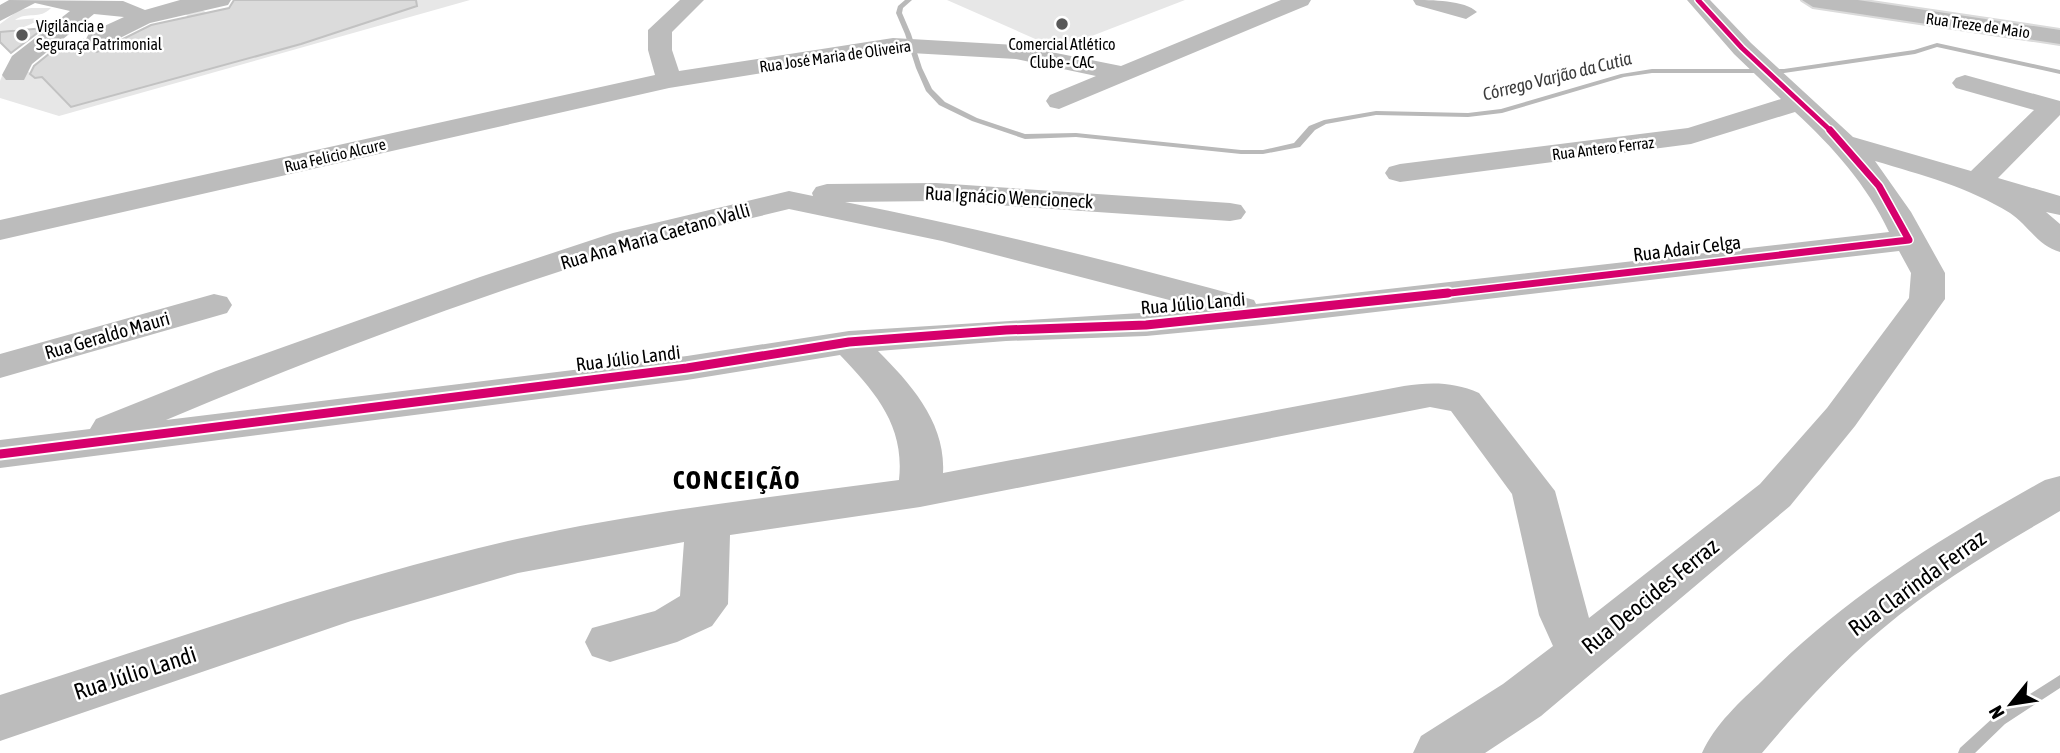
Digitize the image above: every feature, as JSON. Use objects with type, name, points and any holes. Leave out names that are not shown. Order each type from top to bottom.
[{"type":"main road","points":[[0,14],[26,0]]},
{"type":"main road","points":[[44,0],[89,7],[123,8],[140,16]]},
{"type":"main road","points":[[96,43],[97,38],[140,16],[187,4],[220,0]]},
{"type":"main road","points":[[669,80],[660,50],[660,30],[693,0]]},
{"type":"main road","points":[[1059,100],[1300,0]]},
{"type":"main road","points":[[1424,0],[1466,12]]},
{"type":"main road","points":[[1698,0],[1769,73],[1844,144],[1897,212],[1909,240]]},
{"type":"main road","name":"Rua Treze de Maio","points":[[1813,0],[2060,37]]},
{"type":"main road","points":[[12,67],[89,7]]},
{"type":"main road","points":[[1210,36],[1250,51]]},
{"type":"main road","name":"Rua José Maria de Oliveira","points":[[669,80],[893,45],[1016,52],[1124,74]]},
{"type":"main road","name":"Rua Felicio Alcure","points":[[0,230],[669,80]]},
{"type":"main road","points":[[1965,83],[2053,107],[1977,182]]},
{"type":"main road","name":"Rua Antero Ferraz","points":[[1400,173],[1691,136],[1801,101]]},
{"type":"main road","points":[[1844,144],[2060,206]]},
{"type":"main road","points":[[1977,182],[2024,208],[2060,242]]},
{"type":"main road","name":"Rua Ignácio Wencioneck","points":[[789,200],[839,191],[876,191],[1011,196],[1230,212]]},
{"type":"main road","name":"Rua Ana Maria Caetano Valli","points":[[66,446],[230,379],[492,284],[625,240],[789,200],[942,230],[1142,280],[1262,314]]},
{"type":"main road","name":"Rua Adair Celga","points":[[1262,314],[1909,240]]},
{"type":"main road","name":"Rua Deocides Ferraz","points":[[1440,753],[1522,700],[1775,495],[1841,417],[1927,299],[1928,273],[1909,240]]},
{"type":"main road","name":"Rua Geraldo Mauri","points":[[0,366],[214,305]]},
{"type":"main road","name":"Rua Júlio Landi","points":[[0,454],[646,373],[849,342],[1006,330],[1146,325],[1262,314]]},
{"type":"main road","points":[[849,342],[904,405],[920,438],[925,462],[920,492]]},
{"type":"main road","name":"Rua Júlio Landi","points":[[0,718],[344,604],[518,555],[708,522],[920,492],[1367,405],[1451,395],[1474,411],[1534,491],[1546,534],[1553,582],[1563,615],[1581,653]]},
{"type":"main road","name":"Rua Clarinda Ferraz","points":[[1729,753],[1757,720],[1863,617],[1979,536],[2060,491]]},
{"type":"main road","points":[[610,642],[676,623],[695,613],[704,604],[708,522]]},
{"type":"shaded area","points":[[394,0],[470,0],[59,116],[0,98],[0,81],[4,71],[23,66],[35,78],[224,42],[185,14],[201,9],[214,18]]},
{"type":"shaded area","name":"Comercial Atlético Clube - CAC","points":[[947,0],[1185,0],[1058,49]]},
{"type":"shaded area","points":[[51,8],[42,14],[20,17],[15,20],[40,18],[0,36],[0,24],[19,10]]},
{"type":"building","points":[[234,0],[416,0],[417,6],[301,44],[71,107],[42,77],[35,78],[30,74],[34,66],[65,41],[69,43],[83,40],[85,49],[97,52],[151,25],[229,8]]},
{"type":"building","points":[[44,28],[11,53],[0,42],[0,32]]},
{"type":"waterway","name":"Córrego Varjão da Cutia","points":[[909,0],[900,7],[899,13],[923,79],[936,99],[962,114],[1025,137],[1076,135],[1241,152],[1263,152],[1297,145],[1312,128],[1324,122],[1376,113],[1468,115],[1502,111],[1623,75],[1652,71],[1784,71],[1915,52],[1937,45],[2060,72]]},
{"type":"waterway","name":"Córrego Varjão da Cutia","points":[[1965,753],[2000,720],[2060,681]]},
{"type":"cycle path","points":[[0,454],[687,368],[849,342],[1006,330],[1146,325],[1263,314],[1909,240],[1879,186],[1840,139],[1742,48],[1698,0]]},
{"type":"place","name":"Comercial Atlético Clube - CAC","points":[[1062,24]]},
{"type":"place","name":"Vigilância e Seguraça Patrimonial","points":[[22,35]]},
{"type":"district","name":"CONCEIÇÃO","points":[[737,480]]}]
